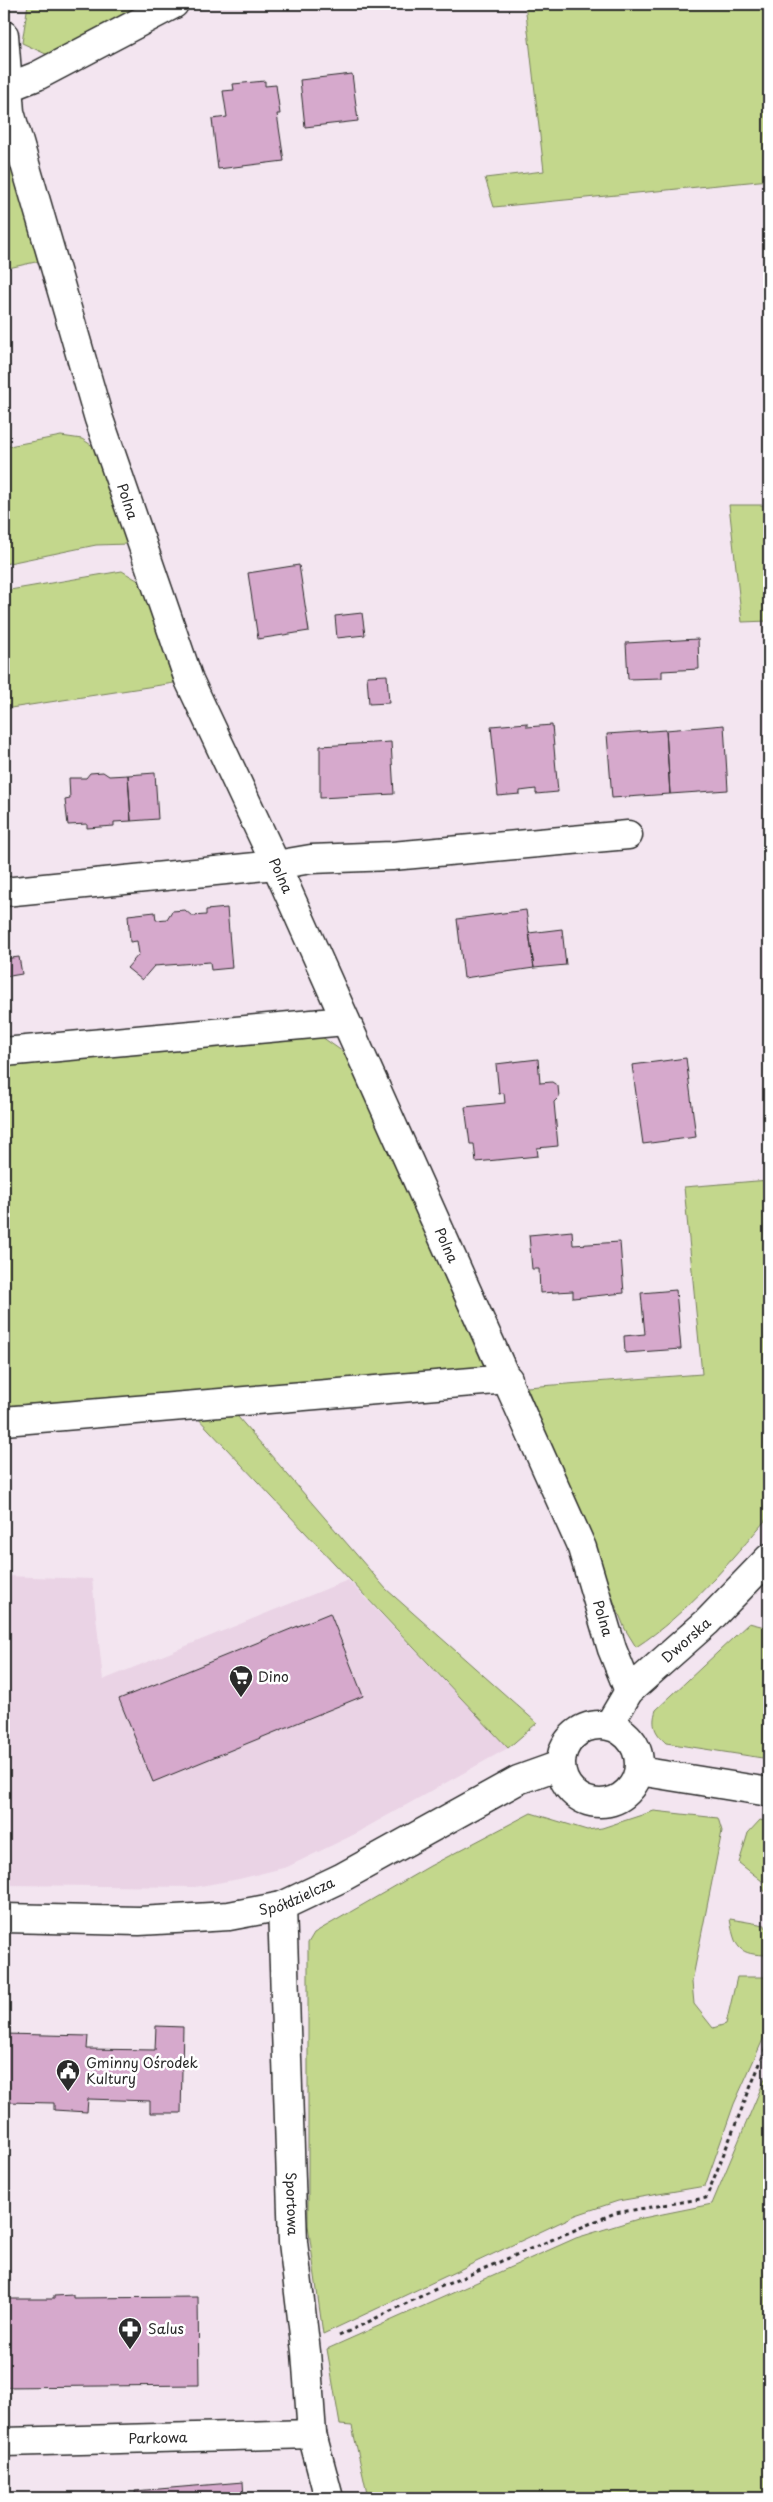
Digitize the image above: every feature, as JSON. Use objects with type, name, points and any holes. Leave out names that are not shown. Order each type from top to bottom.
[{"type":"street","points":[[9,87],[37,76],[174,4]]},
{"type":"street","name":"Polna","points":[[4,35],[10,112],[102,428],[189,680],[276,866],[508,1379],[582,1548],[612,1649],[629,1691]]},
{"type":"street","points":[[4,892],[276,866],[311,859],[392,856],[628,835]]},
{"type":"street","points":[[4,1052],[345,1021]]},
{"type":"street","points":[[4,1421],[508,1379]]},
{"type":"street","name":"Dworska","points":[[609,1725],[629,1691],[707,1622],[769,1558]]},
{"type":"street","points":[[596,1724],[609,1725],[622,1730],[632,1740],[638,1752],[638,1771],[631,1788],[622,1797],[599,1803],[586,1801],[575,1795],[567,1786],[561,1774],[560,1765],[563,1747],[571,1736],[582,1728],[596,1724]]},
{"type":"street","name":"Spółdzielcza","points":[[4,1918],[139,1922],[228,1916],[282,1906],[341,1878],[518,1780],[560,1765]]},
{"type":"street","points":[[638,1771],[769,1792]]},
{"type":"street","name":"Sportowa","points":[[282,1906],[290,2208],[306,2352],[312,2434],[328,2498]]},
{"type":"street","name":"Parkowa","points":[[4,2442],[312,2434]]},
{"type":"path","points":[[306,2352],[438,2288],[614,2212],[706,2198],[769,2041]]},
{"type":"shaded area","points":[[4,1576],[92,1579],[103,1680],[348,1580],[508,1748],[349,1837],[287,1867],[239,1879],[195,1887],[4,1885]]},
{"type":"green space","points":[[28,4],[144,4],[48,55],[22,43]]},
{"type":"green space","points":[[525,4],[769,4],[769,180],[494,207],[485,178],[544,171]]},
{"type":"green space","points":[[4,137],[40,261],[4,269]]},
{"type":"green space","points":[[61,436],[82,439],[99,450],[128,544],[96,545],[4,564],[4,447]]},
{"type":"green space","points":[[729,505],[769,505],[769,621],[742,622]]},
{"type":"green space","points":[[122,571],[142,583],[174,683],[4,709],[4,591]]},
{"type":"green space","points":[[322,1037],[346,1054],[485,1369],[4,1406],[4,1064]]},
{"type":"green space","points":[[769,1180],[769,1516],[723,1569],[690,1603],[655,1634],[636,1647],[625,1629],[527,1387],[702,1374],[684,1187]]},
{"type":"green space","points":[[232,1410],[386,1589],[537,1723],[508,1748],[194,1414]]},
{"type":"green space","points":[[749,1623],[769,1628],[769,1759],[666,1743],[659,1736],[655,1728],[656,1710]]},
{"type":"green space","points":[[654,1811],[718,1818],[722,1831],[692,1982],[694,2004],[713,2028],[726,2024],[737,1977],[769,1977],[769,2026],[734,2104],[705,2186],[618,2201],[576,2215],[323,2334],[308,2225],[308,1943],[314,1933],[430,1866],[531,1813],[587,1830],[602,1828]]},
{"type":"green space","points":[[760,1820],[769,1822],[769,1892],[764,1891],[762,1881],[739,1863],[748,1833]]},
{"type":"green space","points":[[730,1919],[765,1925],[765,1927],[769,1928],[769,1955],[759,1955],[740,1948],[736,1943]]},
{"type":"green space","points":[[769,2069],[769,2498],[368,2498],[352,2426],[340,2425],[327,2349],[576,2238],[638,2219],[712,2204]]},
{"type":"building","points":[[352,74],[358,121],[305,127],[300,80]]},
{"type":"building","points":[[265,81],[265,86],[276,85],[280,114],[277,114],[284,161],[218,169],[212,119],[227,117],[223,91],[234,90],[233,84]]},
{"type":"building","points":[[299,565],[309,631],[258,639],[248,573]]},
{"type":"building","points":[[362,613],[365,635],[337,638],[335,616]]},
{"type":"building","points":[[698,639],[699,669],[662,671],[662,678],[628,679],[626,643]]},
{"type":"building","points":[[387,675],[389,703],[369,704],[367,676]]},
{"type":"building","points":[[527,723],[527,727],[552,725],[558,792],[536,794],[536,789],[520,791],[520,794],[498,796],[491,726]]},
{"type":"building","points":[[724,725],[728,790],[670,794],[666,730]]},
{"type":"building","points":[[666,730],[670,794],[612,798],[607,734]]},
{"type":"building","points":[[391,742],[394,794],[320,798],[320,746]]},
{"type":"building","points":[[103,772],[109,776],[128,775],[131,821],[114,822],[114,826],[87,828],[87,824],[68,825],[65,800],[70,799],[69,778],[86,778],[90,773]]},
{"type":"building","points":[[155,773],[158,819],[131,821],[128,775]]},
{"type":"building","points":[[227,908],[232,968],[211,970],[210,962],[154,966],[142,980],[127,968],[139,954],[137,941],[130,942],[128,915],[155,912],[156,920],[167,919],[172,911],[185,910],[192,916],[206,915],[206,910]]},
{"type":"building","points":[[526,910],[534,968],[464,978],[457,919]]},
{"type":"building","points":[[562,929],[566,965],[534,968],[529,933]]},
{"type":"building","points":[[19,957],[22,974],[4,977],[4,959]]},
{"type":"building","points":[[686,1058],[696,1137],[643,1144],[632,1065]]},
{"type":"building","points":[[538,1059],[540,1083],[552,1082],[558,1086],[559,1097],[554,1102],[558,1146],[537,1148],[538,1156],[476,1162],[474,1144],[470,1144],[465,1107],[505,1103],[504,1093],[499,1094],[496,1064]]},
{"type":"building","points":[[572,1231],[573,1245],[620,1242],[624,1293],[573,1298],[573,1291],[540,1293],[539,1269],[532,1269],[529,1235]]},
{"type":"building","points":[[676,1290],[681,1349],[625,1353],[624,1336],[645,1334],[641,1293]]},
{"type":"building","name":"Dino","points":[[330,1613],[363,1696],[153,1782],[119,1699]]},
{"type":"building","points":[[156,2026],[183,2027],[181,2113],[150,2113],[150,2101],[88,2099],[87,2112],[54,2110],[54,2103],[4,2102],[4,2034],[88,2036],[87,2049],[155,2050]]},
{"type":"building","points":[[73,2295],[73,2298],[198,2297],[199,2385],[4,2387],[4,2299],[54,2299],[54,2296]]},
{"type":"building","points":[[243,2482],[244,2498],[136,2498],[135,2491]]},
{"type":"place","name":"Dino","points":[[241,1698]]},
{"type":"place","name":"Gminny Ośrodek Kultury","points":[[68,2092]]},
{"type":"place","name":"Salus","points":[[130,2350]]}]
